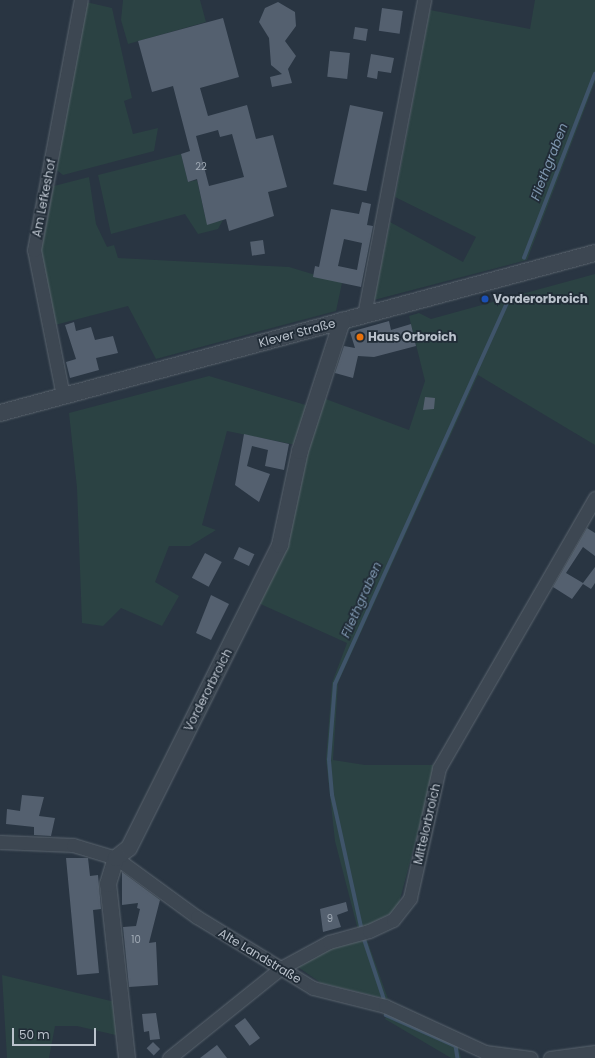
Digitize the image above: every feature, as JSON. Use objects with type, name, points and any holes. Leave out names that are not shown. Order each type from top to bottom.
[{"type":"street","name":"Am Lefkeshof","points":[[63,396],[34,250],[81,0]]},
{"type":"street","points":[[364,315],[424,0]]},
{"type":"street","name":"Klever Straße","points":[[0,413],[595,253]]},
{"type":"street","name":"Vorderorbroich","points":[[116,858],[129,848],[280,545],[300,450],[342,321]]},
{"type":"street","name":"Mittelorbroich","points":[[169,1058],[281,968],[329,942],[369,931],[393,920],[410,898],[439,768],[595,498]]},
{"type":"street","name":"Alte Landstraße","points":[[0,842],[73,845],[116,858],[196,917],[313,988],[385,1006],[485,1052],[531,1058]]},
{"type":"street","points":[[116,858],[108,884],[127,1058]]},
{"type":"street","points":[[550,1058],[595,1052]]},
{"type":"green space","points":[[123,0],[200,0],[206,22],[128,44],[121,20]]},
{"type":"green space","points":[[535,0],[595,0],[595,82],[527,260],[374,300],[390,222],[463,262],[476,237],[395,197],[430,10],[530,29]]},
{"type":"green space","points":[[86,2],[112,8],[132,98],[124,101],[133,134],[158,128],[154,151],[63,175],[54,168]]},
{"type":"green space","points":[[181,154],[188,182],[197,180],[205,216],[215,217],[216,222],[223,220],[218,229],[198,234],[185,214],[111,234],[98,175]]},
{"type":"green space","points":[[89,177],[96,224],[107,247],[114,245],[118,258],[289,267],[342,283],[336,311],[156,359],[128,306],[51,326],[37,252],[50,187]]},
{"type":"green space","points":[[595,274],[595,445],[478,375],[338,683],[333,760],[365,765],[436,765],[399,903],[393,912],[358,930],[335,841],[326,759],[332,683],[347,643],[256,602],[323,398],[409,430],[425,381],[409,316],[419,313],[431,319]]},
{"type":"green space","points":[[209,376],[309,406],[296,445],[227,431],[202,525],[216,530],[190,546],[169,546],[155,582],[179,596],[162,626],[121,608],[103,626],[82,623],[77,488],[69,413]]},
{"type":"green space","points":[[366,937],[388,999],[321,983],[295,965],[329,947]]},
{"type":"green space","points":[[2,975],[111,1001],[118,999],[120,1036],[77,1026],[55,1026],[49,1058],[7,1058]]},
{"type":"green space","points":[[388,1011],[458,1045],[461,1058],[451,1058],[385,1019]]},
{"type":"building","points":[[278,2],[295,12],[296,26],[285,41],[296,56],[288,69],[292,83],[272,87],[270,77],[282,74],[271,65],[269,38],[259,22],[265,8]]},
{"type":"building","points":[[382,8],[403,11],[400,34],[379,31]]},
{"type":"building","points":[[223,18],[239,77],[200,88],[208,116],[247,105],[256,139],[273,135],[287,187],[268,192],[274,216],[229,231],[226,219],[207,225],[197,179],[188,182],[181,154],[190,151],[173,86],[152,92],[138,41]],"holes":[[[218,130],[220,137],[232,134],[244,177],[209,186],[196,136]]]},
{"type":"building","points":[[355,27],[368,29],[366,41],[353,39]]},
{"type":"building","points":[[330,51],[350,53],[347,79],[327,77]]},
{"type":"building","points":[[371,54],[394,58],[391,73],[378,71],[377,79],[367,77]]},
{"type":"building","points":[[350,105],[383,112],[366,191],[333,184]]},
{"type":"building","points":[[362,202],[371,204],[367,225],[373,226],[361,287],[313,277],[315,266],[319,267],[331,209],[359,214]],"holes":[[[344,239],[362,243],[357,270],[338,266]]]},
{"type":"building","points":[[263,240],[265,254],[252,256],[250,242]]},
{"type":"building","points":[[389,321],[391,330],[411,324],[416,346],[374,357],[358,356],[353,378],[335,373],[344,346],[355,348],[350,332]]},
{"type":"building","points":[[74,322],[76,331],[91,327],[95,340],[113,336],[118,353],[96,358],[99,370],[70,378],[66,362],[76,359],[65,325]]},
{"type":"building","points":[[425,397],[435,398],[434,409],[423,410]]},
{"type":"building","points":[[244,434],[289,444],[284,470],[265,466],[268,450],[252,446],[247,466],[270,474],[259,502],[235,485]]},
{"type":"building","points":[[587,528],[595,533],[595,556],[583,547],[566,573],[583,583],[595,567],[595,583],[591,589],[583,584],[572,599],[553,587]]},
{"type":"building","points":[[239,547],[254,554],[249,566],[234,559]]},
{"type":"building","points":[[205,553],[222,562],[209,587],[192,578]]},
{"type":"building","points":[[211,595],[229,604],[211,640],[196,633]]},
{"type":"building","points":[[22,795],[44,797],[39,816],[55,818],[51,836],[34,835],[34,827],[6,824],[7,809],[20,811]]},
{"type":"building","points":[[66,858],[88,858],[90,876],[98,875],[101,909],[93,910],[99,973],[77,975]]},
{"type":"building","points":[[122,872],[160,900],[149,943],[156,942],[158,985],[129,987],[123,927],[136,926],[140,909],[137,908],[138,903],[122,905]]},
{"type":"building","points":[[346,902],[348,911],[337,915],[341,927],[323,932],[320,909]]},
{"type":"building","points":[[156,1013],[160,1039],[150,1040],[149,1031],[144,1032],[142,1014]]},
{"type":"building","points":[[245,1018],[260,1038],[250,1046],[235,1026]]},
{"type":"building","points":[[153,1042],[160,1049],[154,1055],[147,1048]]},
{"type":"building","points":[[217,1045],[227,1058],[200,1058]]},
{"type":"waterway","name":"Fliethgraben","points":[[524,258],[595,74]]},
{"type":"waterway","name":"Fliethgraben","points":[[361,927],[332,795],[329,760],[335,684],[509,299]]},
{"type":"waterway","name":"Fliethgraben","points":[[364,938],[384,998]]},
{"type":"waterway","name":"Fliethgraben","points":[[386,1015],[456,1046],[458,1058]]},
{"type":"place","name":"Vorderorbroich","points":[[485,299]]},
{"type":"place","name":"Haus Orbroich","points":[[360,337]]}]
